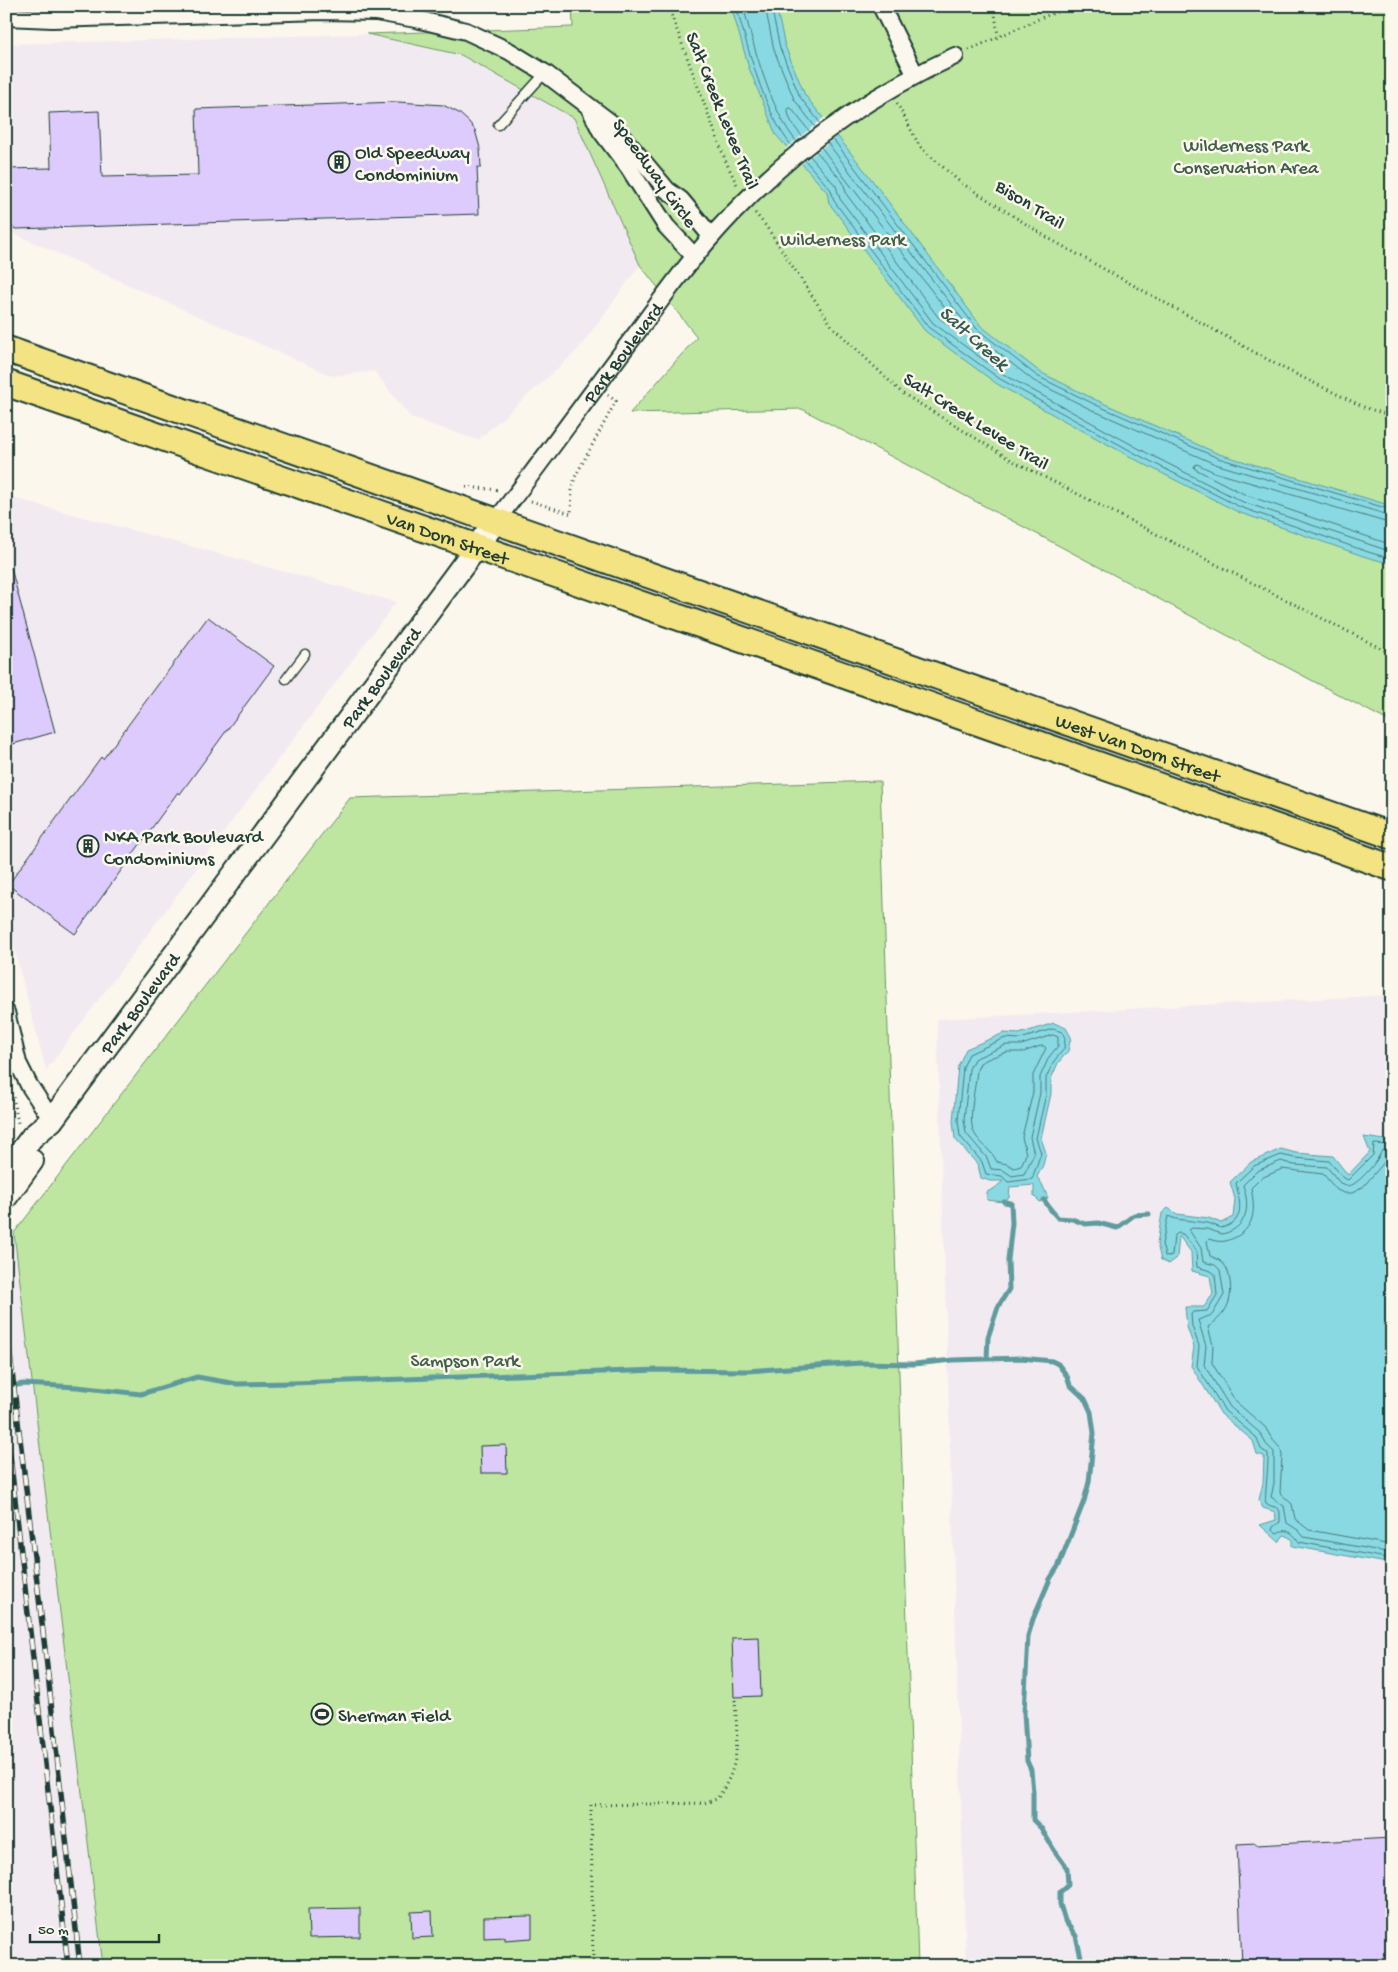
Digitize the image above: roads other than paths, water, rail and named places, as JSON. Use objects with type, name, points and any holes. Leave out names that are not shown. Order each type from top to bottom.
[{"type":"main road","name":"Van Dorn Street","points":[[6,349],[884,658]]},
{"type":"main road","name":"Van Dorn Street","points":[[6,384],[888,690]]},
{"type":"main road","name":"Park Boulevard","points":[[6,1172],[32,1138],[52,1120],[495,522]]},
{"type":"main road","name":"West Van Dorn Street","points":[[884,658],[1392,836]]},
{"type":"main road","name":"West Van Dorn Street","points":[[888,690],[1392,868]]},
{"type":"main road","name":"Park Boulevard","points":[[6,1197],[44,1145],[52,1120]]},
{"type":"street","points":[[881,6],[916,74]]},
{"type":"street","name":"Speedway Circle","points":[[6,17],[52,20],[265,10],[376,12],[466,31],[510,51],[545,73],[612,123],[667,190],[681,200],[712,236]]},
{"type":"street","points":[[712,236],[744,201],[814,141],[885,92],[916,74],[955,56]]},
{"type":"street","name":"Speedway Circle","points":[[589,107],[601,131],[666,226],[695,257]]},
{"type":"street","name":"Park Boulevard","points":[[495,522],[532,476],[596,388],[712,236]]},
{"type":"street","points":[[6,1012],[18,1063],[29,1085],[52,1120]]},
{"type":"lane","points":[[498,125],[545,73]]},
{"type":"lane","points":[[286,679],[305,654]]},
{"type":"water","name":"Salt Creek","points":[[731,6],[776,6],[785,46],[805,95],[869,176],[981,326],[1040,372],[1096,400],[1219,454],[1392,506],[1392,564],[1366,557],[1238,512],[1142,463],[997,384],[925,331],[829,203],[827,192],[776,135],[749,68]]},
{"type":"water","points":[[1054,1023],[1066,1028],[1071,1037],[1068,1051],[1058,1063],[1051,1079],[1051,1094],[1041,1138],[1046,1153],[1037,1177],[1048,1198],[1040,1202],[1034,1196],[1034,1185],[1010,1187],[1009,1198],[1004,1202],[987,1200],[987,1192],[1003,1181],[990,1181],[981,1178],[978,1165],[955,1139],[953,1121],[958,1066],[966,1049],[1004,1033],[1019,1034]]},
{"type":"water","points":[[1364,1137],[1392,1141],[1392,1166],[1390,1168],[1392,1182],[1392,1564],[1292,1546],[1292,1539],[1284,1535],[1279,1542],[1260,1525],[1276,1520],[1275,1512],[1263,1508],[1259,1500],[1263,1483],[1264,1456],[1257,1454],[1253,1441],[1221,1414],[1191,1366],[1194,1347],[1187,1327],[1185,1307],[1204,1307],[1213,1294],[1210,1276],[1192,1271],[1191,1252],[1179,1236],[1177,1258],[1169,1264],[1161,1260],[1157,1244],[1162,1213],[1168,1208],[1177,1214],[1209,1218],[1221,1223],[1233,1217],[1235,1199],[1230,1182],[1251,1162],[1281,1149],[1296,1153],[1333,1156],[1348,1175],[1370,1152]]},
{"type":"waterway","points":[[1044,1200],[1058,1218],[1072,1219],[1085,1224],[1098,1223],[1117,1228],[1134,1215],[1149,1214]]},
{"type":"waterway","points":[[987,1359],[988,1337],[998,1307],[1009,1289],[1008,1260],[1012,1223],[1011,1203],[1004,1202]]},
{"type":"waterway","points":[[6,1387],[23,1384],[77,1387],[141,1394],[197,1377],[237,1384],[659,1370],[747,1371],[860,1363],[914,1364],[953,1360],[1021,1358],[1052,1361],[1058,1364],[1067,1376],[1070,1385],[1085,1399],[1091,1412],[1094,1433],[1089,1482],[1084,1501],[1059,1565],[1050,1579],[1033,1619],[1028,1636],[1024,1713],[1027,1761],[1031,1770],[1033,1792],[1033,1820],[1041,1828],[1067,1868],[1068,1885],[1060,1892],[1060,1904],[1065,1921],[1076,1936],[1083,1966]]},
{"type":"railway","points":[[6,1321],[80,1966]]},
{"type":"railway","points":[[6,1420],[68,1966]]},
{"type":"place","name":"Old Speedway Condominium","points":[[339,162]]},
{"type":"place","name":"NKA Park Boulevard Condominiums","points":[[88,846]]},
{"type":"place","name":"Sherman Field","points":[[322,1714]]},
{"type":"park label","name":"Wilderness Park Conservation Area","points":[[1246,155]]},
{"type":"park label","name":"Wilderness Park","points":[[843,238]]},
{"type":"park label","name":"Sampson Park","points":[[465,1359]]}]
